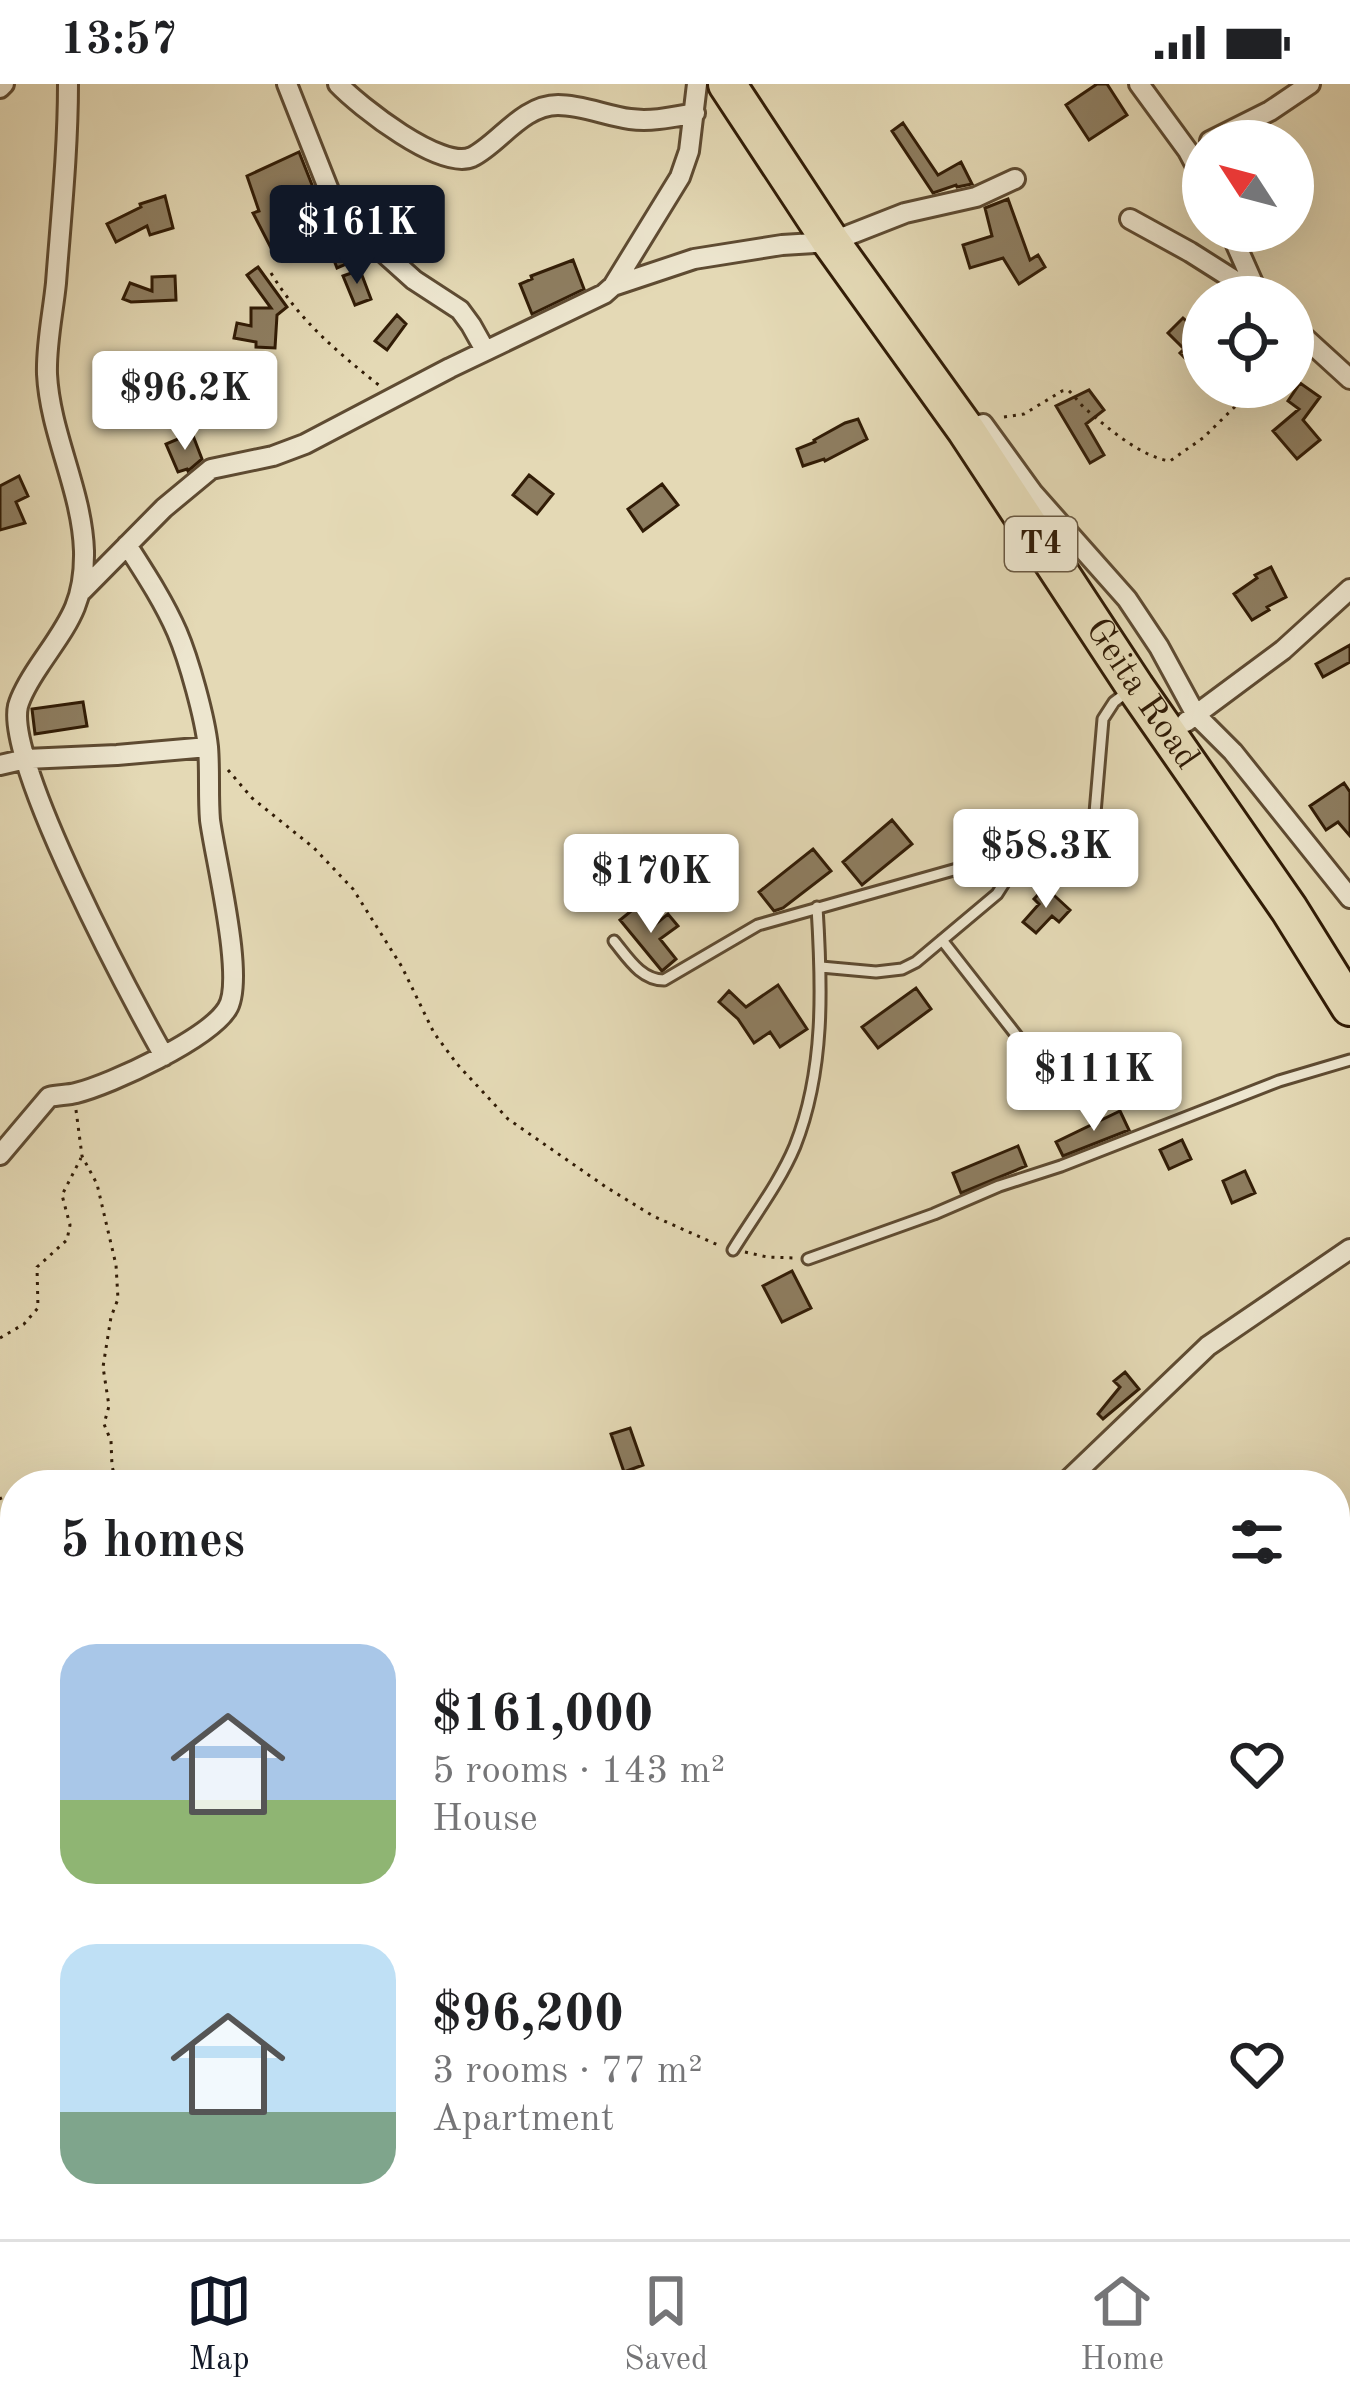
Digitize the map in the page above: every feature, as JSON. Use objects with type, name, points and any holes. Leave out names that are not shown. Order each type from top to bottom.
[{"type":"highway","name":"Geita Road","points":[[727,84],[831,242],[974,427],[1135,687],[1182,725],[1350,1007]]},
{"type":"street","points":[[68,84],[47,371],[52,410],[81,520],[82,591],[67,626],[31,679],[17,720],[43,807],[106,951],[164,1056]]},
{"type":"street","points":[[286,84],[334,203]]},
{"type":"street","points":[[338,84],[386,126],[457,159],[470,158],[537,110],[556,105],[634,120],[694,113]]},
{"type":"street","points":[[613,286],[680,177],[689,151],[697,84]]},
{"type":"street","points":[[1139,84],[1182,128]]},
{"type":"street","points":[[1254,120],[1310,84]]},
{"type":"street","points":[[82,591],[164,508],[211,469],[304,444],[485,350],[590,303],[613,286],[713,255],[831,242],[904,213],[976,197],[1015,179]]},
{"type":"street","points":[[1130,219],[1228,276]]},
{"type":"street","points":[[384,253],[414,280],[460,310],[485,350]]},
{"type":"street","points":[[1314,346],[1350,379]]},
{"type":"street","points":[[974,427],[1127,599],[1159,646],[1182,725],[1233,752],[1350,898]]},
{"type":"street","points":[[0,1155],[50,1097],[99,1085],[164,1056],[215,1022],[234,994],[208,802],[208,747],[177,633],[127,545]]},
{"type":"street","points":[[1182,725],[1282,650],[1350,589]]},
{"type":"street","points":[[0,765],[26,759],[208,747]]},
{"type":"street","points":[[1079,1470],[1208,1346],[1350,1249]]},
{"type":"lane","points":[[614,941],[645,975],[664,980],[758,925],[1078,835],[1095,813],[1103,719],[1114,702],[1135,687]]},
{"type":"lane","points":[[821,967],[892,971],[916,962],[997,894],[1014,853]]},
{"type":"lane","points":[[733,1250],[793,1150],[806,1112],[814,1071],[821,967],[817,907]]},
{"type":"lane","points":[[942,940],[1067,1100]]},
{"type":"lane","points":[[808,1259],[1279,1081],[1350,1060]]},
{"type":"path","points":[[271,273],[305,322],[396,398]]},
{"type":"path","points":[[974,427],[1024,414],[1068,391],[1137,446],[1170,460],[1203,438],[1234,408]]},
{"type":"path","points":[[208,747],[252,798],[314,848],[353,889],[402,967],[434,1033],[508,1119],[606,1187],[701,1239],[767,1257],[808,1259]]},
{"type":"path","points":[[73,1094],[82,1156],[97,1184],[116,1265],[118,1299],[103,1367],[110,1406],[104,1424],[115,1470]]},
{"type":"path","points":[[0,1338],[24,1324],[38,1308],[37,1267],[67,1240],[70,1225],[62,1195],[82,1156]]},
{"type":"building","points":[[1097,84],[1107,84],[1127,115],[1089,140],[1066,105]]},
{"type":"building","points":[[903,123],[938,175],[961,162],[972,184],[933,193],[892,131]]},
{"type":"building","points":[[299,152],[318,200],[274,215],[287,240],[271,248],[253,213],[259,211],[247,176]]},
{"type":"building","points":[[165,196],[173,228],[150,235],[147,226],[116,242],[107,224],[140,204]]},
{"type":"building","points":[[1008,199],[1030,260],[1038,255],[1045,267],[1019,284],[1003,258],[970,268],[963,245],[992,236],[985,208]]},
{"type":"building","points":[[340,233],[351,262],[337,268],[326,239]]},
{"type":"building","points":[[573,260],[584,289],[532,314],[520,284]]},
{"type":"building","points":[[258,267],[287,307],[277,315],[275,348],[234,338],[237,323],[251,326],[251,308],[271,308],[247,275]]},
{"type":"building","points":[[360,270],[371,299],[355,305],[343,276]]},
{"type":"building","points":[[175,276],[176,300],[123,299],[130,283],[152,291],[152,277]]},
{"type":"building","points":[[397,315],[406,324],[387,350],[375,341]]},
{"type":"building","points":[[1182,319],[1182,347],[1168,333]]},
{"type":"building","points":[[1089,390],[1104,410],[1086,424],[1104,455],[1090,463],[1056,406]]},
{"type":"building","points":[[1312,408],[1303,420],[1320,440],[1297,459],[1273,431],[1299,409]]},
{"type":"building","points":[[858,419],[867,439],[825,461],[803,466],[797,449]]},
{"type":"building","points":[[192,433],[202,459],[188,471],[178,472],[166,444]]},
{"type":"building","points":[[529,475],[553,494],[537,514],[513,495]]},
{"type":"building","points":[[19,476],[28,496],[16,502],[25,523],[0,530],[0,486]]},
{"type":"building","points":[[662,484],[678,505],[643,531],[628,509]]},
{"type":"building","points":[[1271,567],[1286,597],[1252,620],[1234,594]]},
{"type":"building","points":[[1350,645],[1350,662],[1323,677],[1316,664]]},
{"type":"building","points":[[83,702],[87,726],[35,734],[32,709]]},
{"type":"building","points":[[1344,783],[1350,792],[1350,836],[1338,822],[1326,830],[1310,806]]},
{"type":"building","points":[[892,820],[912,844],[862,885],[843,862]]},
{"type":"building","points":[[813,849],[831,871],[774,911],[759,892]]},
{"type":"building","points":[[1045,887],[1070,910],[1059,922],[1052,916],[1036,933],[1023,922],[1039,904],[1034,899]]},
{"type":"building","points":[[636,907],[652,927],[668,914],[678,926],[660,939],[676,959],[662,971],[620,920]]},
{"type":"building","points":[[778,985],[807,1029],[780,1047],[770,1032],[754,1043],[719,1002],[729,991],[746,1007]]},
{"type":"building","points":[[916,988],[931,1009],[878,1048],[862,1027]]},
{"type":"building","points":[[1120,1111],[1129,1130],[1063,1156],[1056,1142]]},
{"type":"building","points":[[1182,1140],[1191,1159],[1169,1169],[1160,1150]]},
{"type":"building","points":[[1018,1146],[1026,1166],[961,1193],[953,1173]]},
{"type":"building","points":[[1245,1171],[1255,1193],[1232,1203],[1223,1181]]},
{"type":"building","points":[[792,1271],[811,1308],[782,1322],[763,1286]]},
{"type":"building","points":[[1125,1372],[1139,1389],[1103,1419],[1098,1414],[1120,1387],[1114,1381]]},
{"type":"building","points":[[630,1428],[643,1465],[623,1470],[611,1434]]}]
